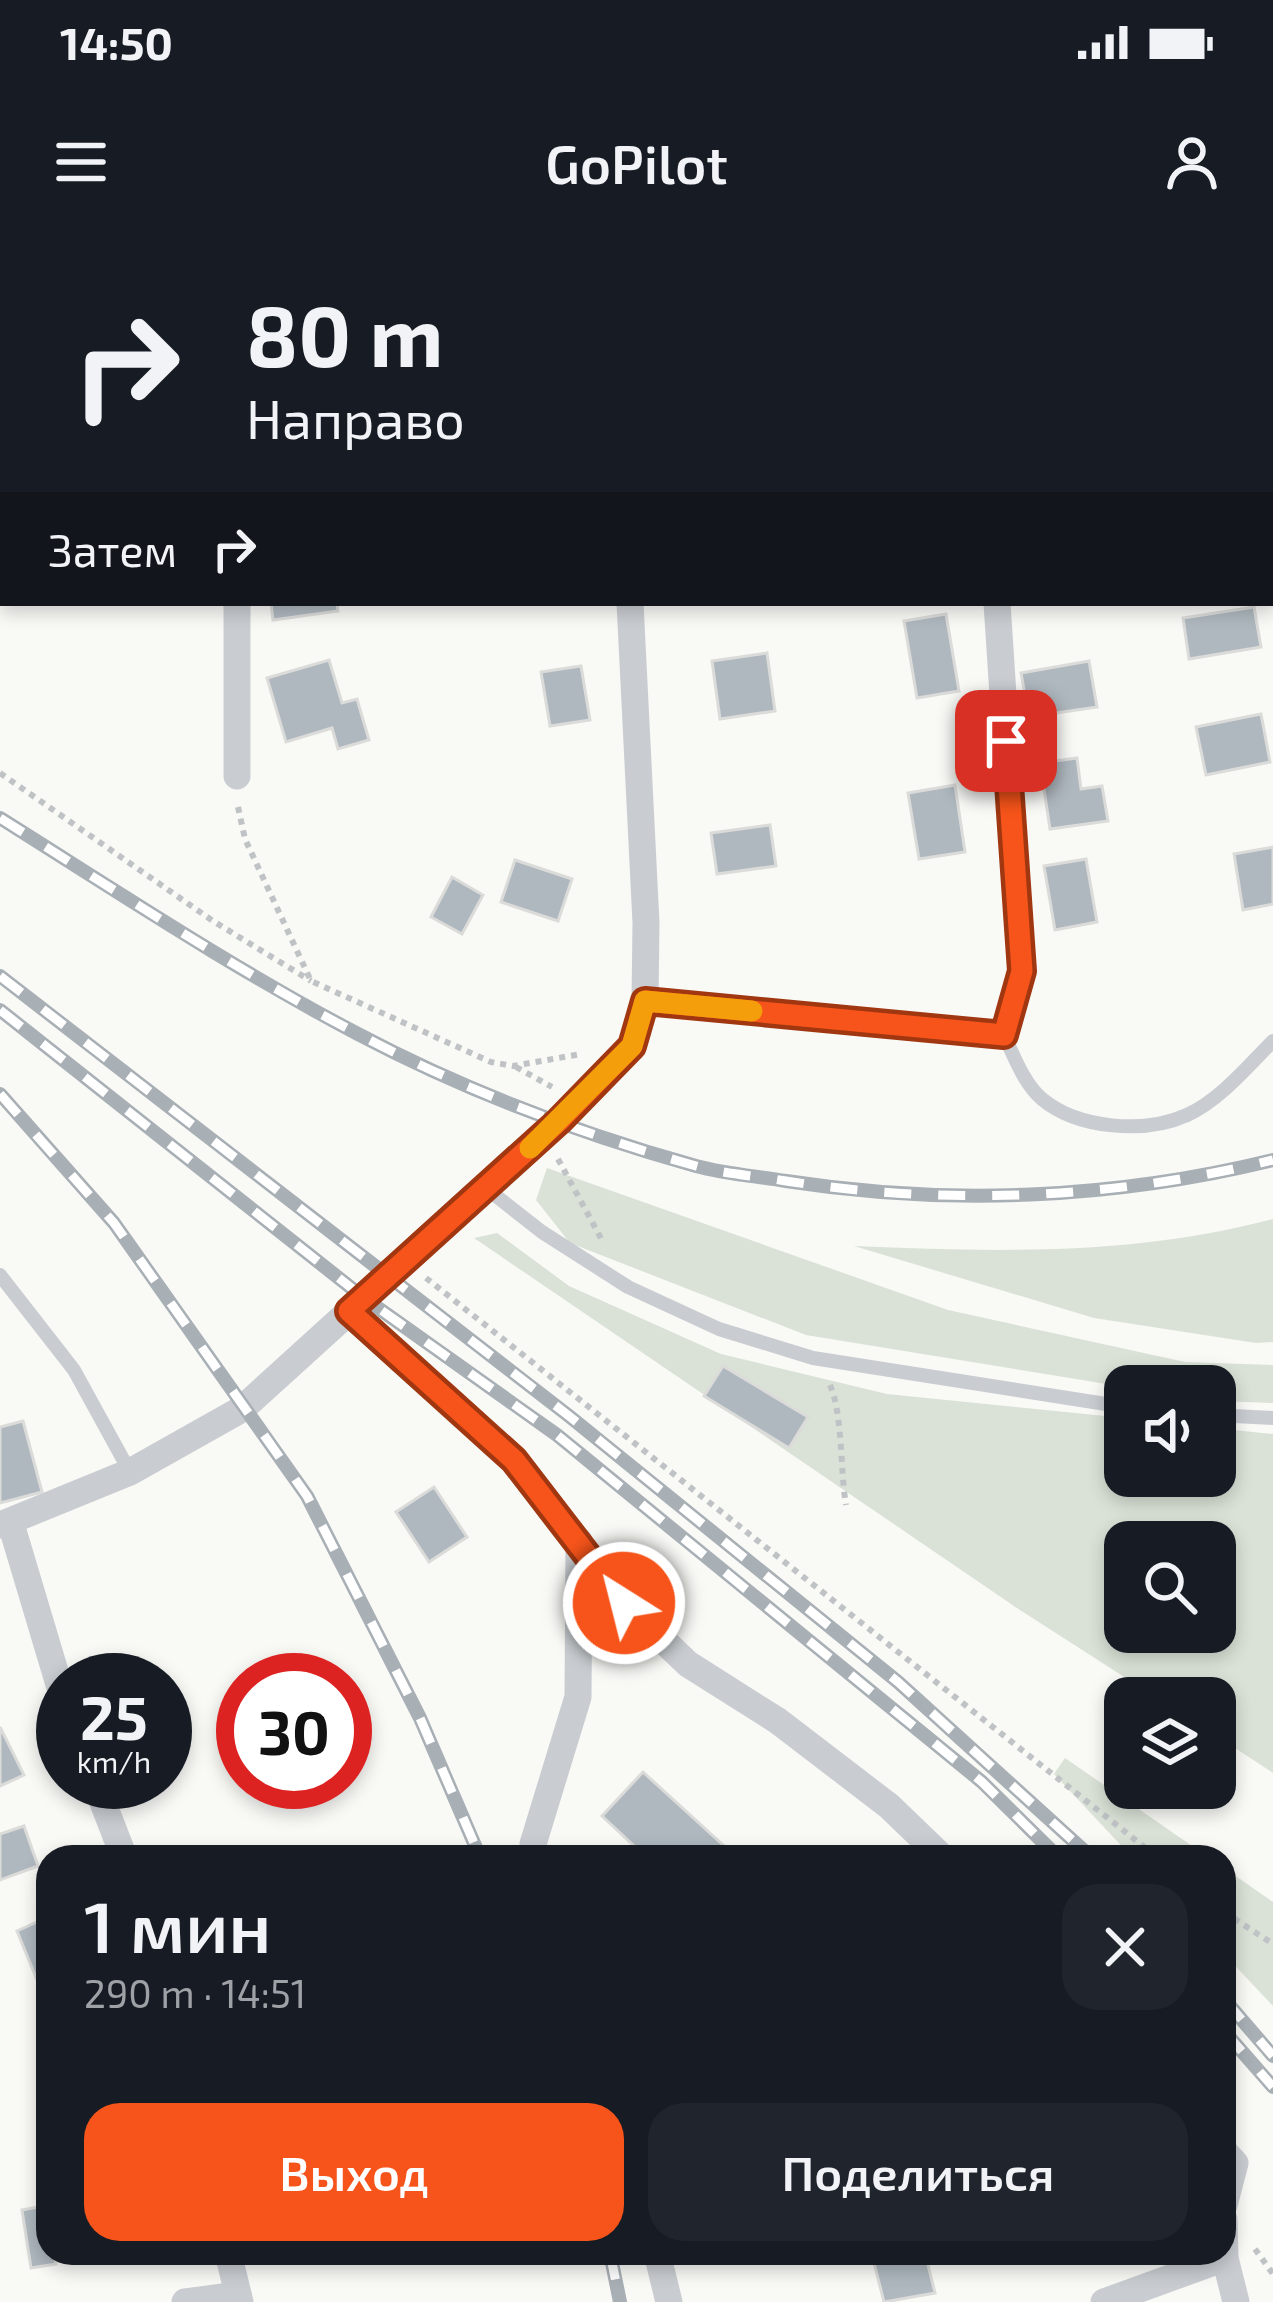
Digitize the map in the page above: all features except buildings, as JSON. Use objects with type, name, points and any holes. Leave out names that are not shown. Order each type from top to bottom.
[{"type":"street","points":[[237,606],[237,776]]},
{"type":"street","points":[[48,1653],[6,1524],[130,1472],[242,1408],[544,1135],[632,1046],[645,1001],[646,922],[630,606]]},
{"type":"street","points":[[997,606],[1022,971],[1004,1035]]},
{"type":"street","points":[[349,1311],[514,1460],[624,1603],[688,1664],[778,1721],[889,1806],[930,1845]]},
{"type":"street","points":[[532,1845],[578,1697],[579,1541]]},
{"type":"street","points":[[105,1809],[119,1845]]},
{"type":"street","points":[[185,2302],[239,2299],[231,2265]]},
{"type":"street","points":[[660,2265],[669,2302]]},
{"type":"street","points":[[1104,2302],[1206,2265]]},
{"type":"street","points":[[1227,2265],[1236,2302]]},
{"type":"lane","points":[[645,1001],[1004,1035],[1020,1070],[1041,1099],[1076,1118],[1110,1125],[1187,1115],[1226,1087],[1273,1041]]},
{"type":"lane","points":[[486,1188],[542,1232],[628,1287],[718,1329],[813,1358],[1104,1404]]},
{"type":"lane","points":[[0,1275],[74,1370],[130,1472]]},
{"type":"lane","points":[[1236,1416],[1273,1418]]},
{"type":"path","points":[[0,772],[213,921],[311,981],[490,1062],[513,1066],[555,1089],[573,1106]]},
{"type":"path","points":[[237,776],[245,839],[311,981]]},
{"type":"path","points":[[513,1066],[632,1046]]},
{"type":"path","points":[[544,1135],[628,1287]]},
{"type":"path","points":[[405,1261],[1141,1845]]},
{"type":"path","points":[[813,1358],[833,1390],[846,1505]]},
{"type":"path","points":[[1236,1920],[1273,1944]]},
{"type":"shaded area","points":[[547,1168],[948,1310],[1185,1362],[1273,1365],[1273,1403],[1236,1402],[1236,1365],[1104,1365],[1104,1384],[806,1335],[570,1243],[536,1200]]},
{"type":"shaded area","points":[[1273,1219],[1273,1342],[1094,1318],[854,1246],[1065,1249],[1168,1240]]},
{"type":"shaded area","points":[[497,1233],[569,1286],[721,1354],[887,1394],[1104,1416],[1104,1497],[1236,1497],[1236,1430],[1273,1434],[1273,1773],[1236,1749],[1236,1677],[1124,1677],[474,1238]]},
{"type":"shaded area","points":[[1065,1758],[1104,1785],[1104,1809],[1139,1809],[1191,1845],[1121,1845],[1054,1774]]},
{"type":"shaded area","points":[[1236,1876],[1273,1902],[1273,2006],[1236,1967]]},
{"type":"railway","points":[[0,818],[221,957],[398,1054],[524,1109],[696,1166],[847,1189],[969,1196],[1153,1183],[1273,1160]]},
{"type":"railway","points":[[0,976],[569,1416],[898,1682],[1078,1845]]},
{"type":"railway","points":[[0,1010],[364,1298],[557,1435],[982,1782],[1046,1845]]},
{"type":"railway","points":[[0,1094],[114,1223],[307,1496],[420,1718],[475,1845]]},
{"type":"railway","points":[[1236,2013],[1273,2056]]},
{"type":"railway","points":[[1236,2045],[1273,2087]]},
{"type":"railway","points":[[612,2265],[620,2302]]},
{"type":"slow traffic","points":[[530,1148],[632,1046],[645,1001],[752,1011]]},
{"type":"route","points":[[624,1603],[514,1460],[349,1311],[559,1121],[632,1046],[645,1001],[1004,1035],[1022,971],[1006,741]]}]
